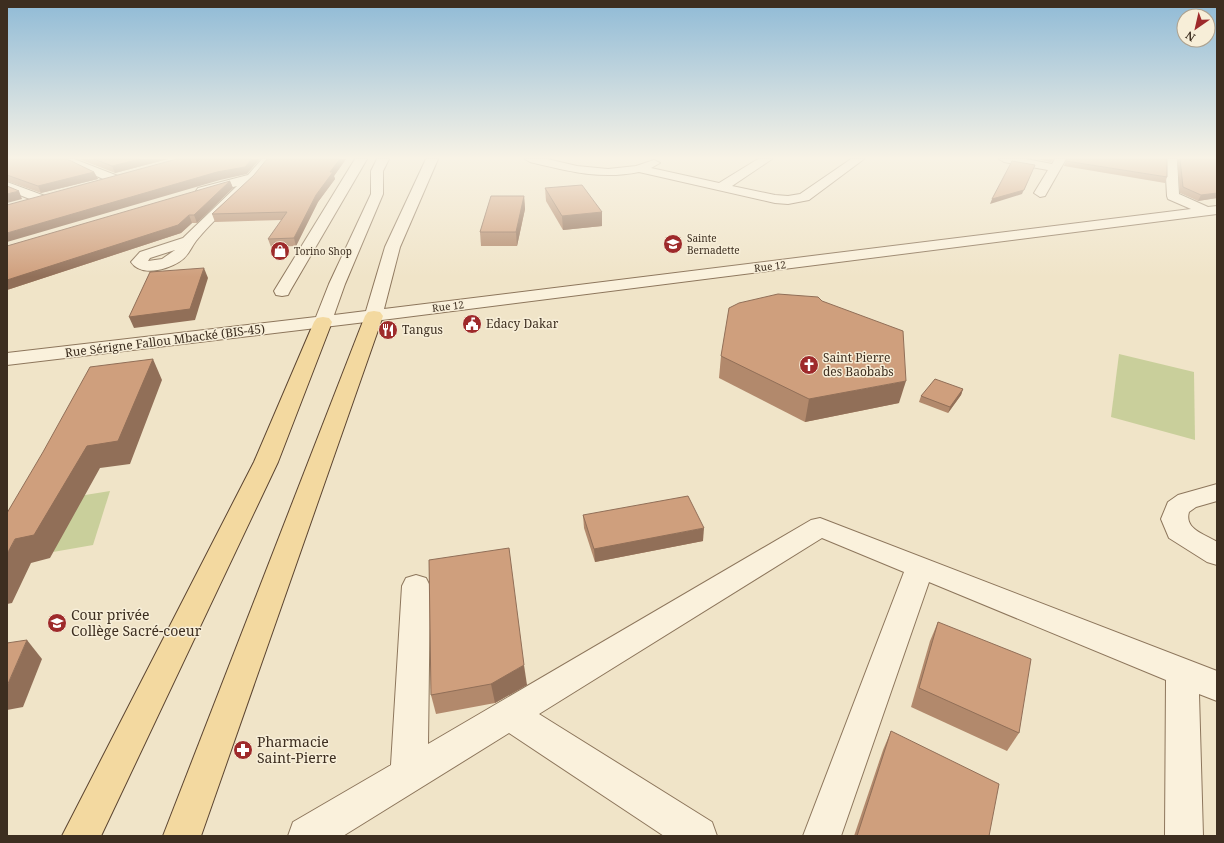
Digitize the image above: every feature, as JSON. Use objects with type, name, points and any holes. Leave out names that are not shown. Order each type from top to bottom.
[{"type":"main road","points":[[182,836],[374,316]]},
{"type":"main road","points":[[81,836],[266,462],[323,322]]},
{"type":"street","points":[[188,241],[231,198]]},
{"type":"street","points":[[282,292],[338,198]]},
{"type":"street","points":[[323,322],[337,284],[375,198]]},
{"type":"street","points":[[374,316],[381,282],[396,238],[414,198]]},
{"type":"street","points":[[772,198],[788,200],[797,198]]},
{"type":"street","points":[[1179,198],[1211,211]]},
{"type":"street","points":[[20,205],[40,199]]},
{"type":"street","name":"Rue 12","points":[[323,322],[1211,211]]},
{"type":"street","name":"Rue Sérigne Fallou Mbacké (BIS-45)","points":[[7,359],[323,322]]},
{"type":"street","points":[[1217,492],[1187,501],[1177,508],[1174,519],[1178,531],[1217,555]]},
{"type":"street","points":[[307,836],[820,527],[1217,686]]},
{"type":"street","points":[[822,836],[920,567]]},
{"type":"street","points":[[409,774],[416,586]]},
{"type":"street","points":[[1182,672],[1184,836]]},
{"type":"street","points":[[509,714],[698,836]]},
{"type":"green space","points":[[1119,354],[1194,372],[1195,440],[1111,417]]},
{"type":"green space","points":[[110,491],[93,545],[53,552],[79,496]]},
{"type":"building","points":[[32,198],[126,198],[7,233],[7,205]]},
{"type":"building","points":[[171,198],[212,198],[194,215],[189,215],[178,225],[7,280],[7,246]]},
{"type":"building","points":[[229,198],[314,198],[294,238],[268,239],[287,212],[212,214]]},
{"type":"building","points":[[490,198],[523,198],[516,232],[480,232]]},
{"type":"building","points":[[551,198],[592,198],[602,212],[562,216]]},
{"type":"building","points":[[204,268],[190,309],[129,317],[150,272]]},
{"type":"building","name":"Saint Pierre des Baobabs","points":[[778,294],[818,297],[822,301],[903,331],[906,381],[809,399],[721,356],[729,308],[739,303]]},
{"type":"building","points":[[153,359],[118,441],[87,446],[34,535],[15,539],[7,554],[7,513],[90,367]]},
{"type":"building","points":[[935,379],[963,389],[950,407],[921,396]]},
{"type":"building","points":[[688,496],[704,528],[594,549],[583,515]]},
{"type":"building","points":[[509,548],[524,665],[491,684],[431,695],[429,560]]},
{"type":"building","points":[[938,622],[1031,659],[1019,733],[919,688]]},
{"type":"building","points":[[27,640],[7,686],[7,643]]},
{"type":"building","points":[[891,731],[999,784],[989,836],[857,836]]},
{"type":"place","name":"Sainte Bernadette","points":[[673,244]]},
{"type":"place","name":"Torino Shop","points":[[280,251]]},
{"type":"place","name":"Edacy Dakar","points":[[472,324]]},
{"type":"place","name":"Tangus","points":[[388,330]]},
{"type":"place","name":"Saint Pierre des Baobabs","points":[[809,365]]},
{"type":"place","name":"Cour privée Collège Sacré-coeur","points":[[57,623]]},
{"type":"place","name":"Pharmacie Saint-Pierre","points":[[243,750]]}]
